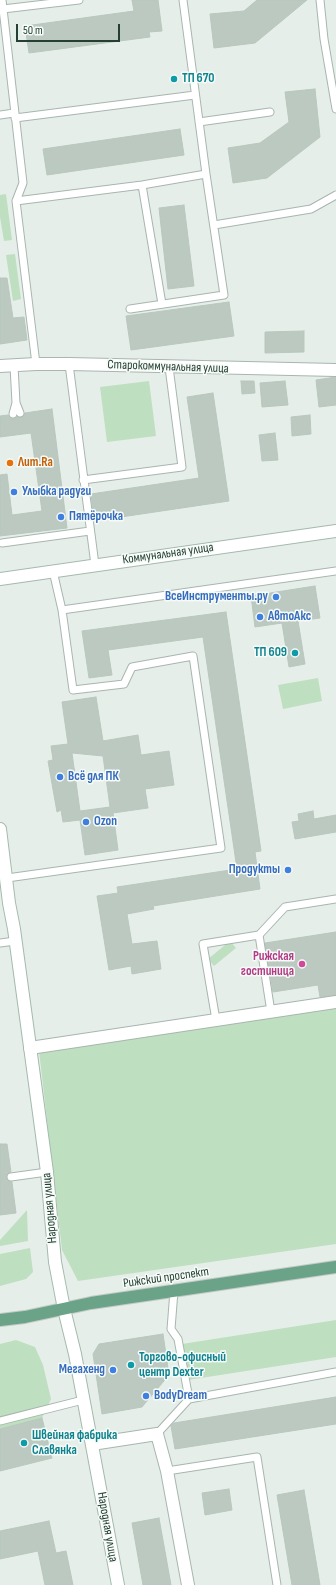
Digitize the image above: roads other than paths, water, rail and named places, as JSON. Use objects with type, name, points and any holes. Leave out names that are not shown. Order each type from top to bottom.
[{"type":"main road","name":"Рижский проспект","points":[[0,1320],[91,1303],[336,1267]]},
{"type":"street","name":"Старокоммунальная улица","points":[[0,366],[70,364],[336,370]]},
{"type":"street","name":"Коммунальная улица","points":[[0,579],[336,530]]},
{"type":"street","name":"Народная улица","points":[[0,828],[7,878],[4,904],[16,941],[47,1172],[55,1262],[75,1354],[118,1585]]},
{"type":"street","points":[[30,1048],[336,1002]]},
{"type":"street","points":[[92,1444],[157,1434],[167,1471],[188,1585]]},
{"type":"lane","points":[[2,0],[22,183],[16,201],[36,364]]},
{"type":"lane","points":[[3,9],[80,0]]},
{"type":"lane","points":[[130,309],[224,295],[183,0]]},
{"type":"lane","points":[[320,0],[324,39],[336,109]]},
{"type":"lane","points":[[0,114],[15,116],[195,95]]},
{"type":"lane","points":[[199,122],[270,112]]},
{"type":"lane","points":[[16,201],[142,185],[206,174]]},
{"type":"lane","points":[[142,185],[162,304]]},
{"type":"lane","points":[[214,225],[311,209],[336,194]]},
{"type":"lane","points":[[70,364],[83,480],[95,565]]},
{"type":"lane","points":[[14,366],[17,414]]},
{"type":"lane","points":[[83,480],[182,467],[169,367]]},
{"type":"lane","points":[[2,543],[90,531]]},
{"type":"lane","points":[[62,610],[336,570]]},
{"type":"lane","points":[[7,878],[221,848],[193,656],[132,667],[124,684],[73,690],[62,610],[53,571]]},
{"type":"lane","points":[[216,1020],[203,944],[259,935],[285,907],[336,899]]},
{"type":"lane","points":[[259,935],[270,1012]]},
{"type":"lane","points":[[0,943],[16,941]]},
{"type":"lane","points":[[11,1177],[47,1172]]},
{"type":"lane","points":[[174,1291],[171,1329],[178,1339],[189,1400]]},
{"type":"lane","points":[[157,1434],[189,1400],[336,1372]]},
{"type":"lane","points":[[0,1421],[83,1400]]},
{"type":"lane","points":[[167,1471],[257,1457],[277,1585]]},
{"type":"place","name":"ТП 670","points":[[174,79]]},
{"type":"place","name":"Лит.Ra","points":[[10,463]]},
{"type":"place","name":"Улыбка радуги","points":[[14,492]]},
{"type":"place","name":"Пятёрочка","points":[[61,517]]},
{"type":"place","name":"ВсеИнструменты.ру","points":[[276,597]]},
{"type":"place","name":"АвтоАкс","points":[[260,617]]},
{"type":"place","name":"ТП 609","points":[[295,653]]},
{"type":"place","name":"Всё для ПК","points":[[60,777]]},
{"type":"place","name":"Ozon","points":[[86,822]]},
{"type":"place","name":"Продукты","points":[[288,870]]},
{"type":"place","name":"Рижская гостиница","points":[[302,964]]},
{"type":"place","name":"Торгово-офисный центр Dexter","points":[[131,1365]]},
{"type":"place","name":"Мегахенд","points":[[113,1370]]},
{"type":"place","name":"BodyDream","points":[[146,1396]]},
{"type":"place","name":"Швейная фабрика Славянка","points":[[24,1443]]}]
